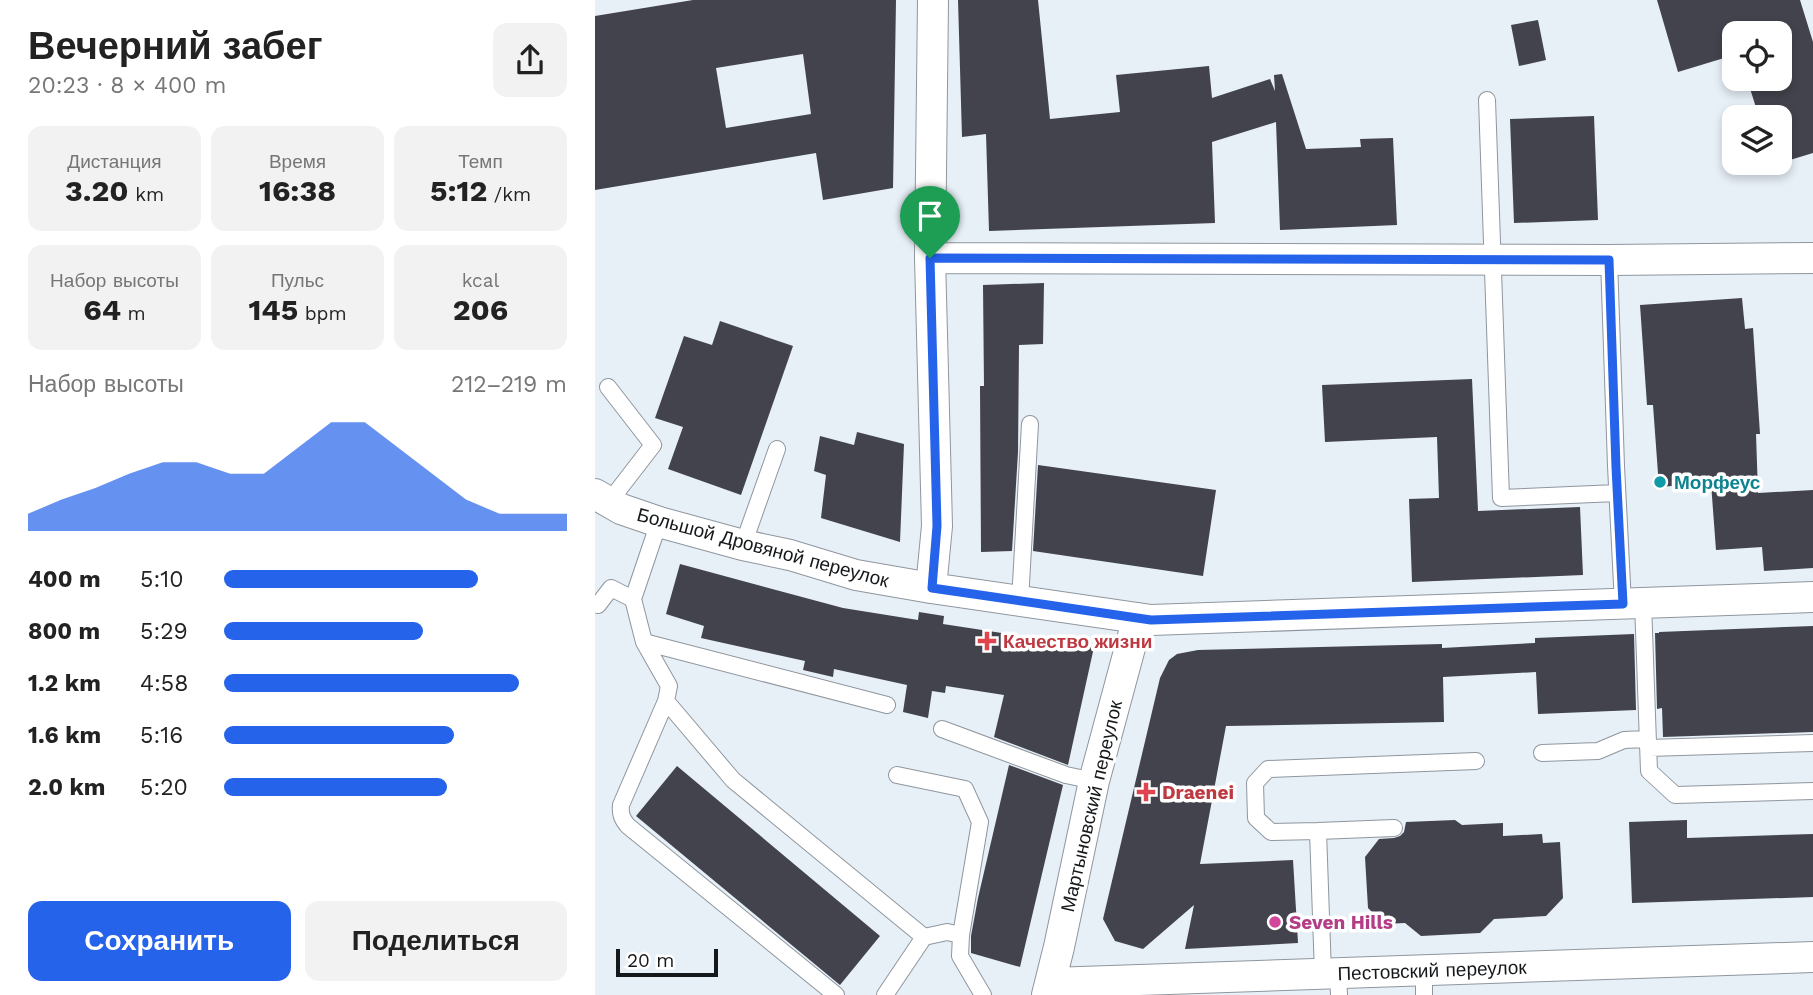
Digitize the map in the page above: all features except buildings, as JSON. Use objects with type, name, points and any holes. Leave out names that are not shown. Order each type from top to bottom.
[{"type":"street","points":[[932,588],[937,526],[930,258],[933,0]]},
{"type":"street","points":[[930,258],[1813,258]]},
{"type":"street","name":"Большой Дровяной переулок","points":[[602,498],[621,509],[659,522],[790,555],[856,575],[1151,620],[1813,597]]},
{"type":"street","name":"Мартыновский переулок","points":[[1049,989],[1094,780],[1138,618]]},
{"type":"street","name":"Пестовский переулок","points":[[1049,989],[1333,981],[1424,983],[1813,957]]},
{"type":"lane","points":[[1487,100],[1501,498],[1617,493]]},
{"type":"lane","points":[[1609,260],[1617,493],[1633,604],[1649,771],[1675,795],[1813,791]]},
{"type":"lane","points":[[602,498],[653,445],[608,387]]},
{"type":"lane","points":[[1020,601],[1030,424]]},
{"type":"lane","points":[[743,545],[777,449]]},
{"type":"lane","points":[[659,522],[632,599],[644,642],[669,686],[666,701],[620,812],[628,825],[836,995]]},
{"type":"lane","points":[[598,606],[611,589],[632,599]]},
{"type":"lane","points":[[644,642],[887,705]]},
{"type":"lane","points":[[666,701],[733,780],[924,937]]},
{"type":"lane","points":[[942,729],[1066,775],[1094,780]]},
{"type":"lane","points":[[1542,753],[1598,751],[1624,740],[1648,743],[1813,743]]},
{"type":"lane","points":[[1394,828],[1271,832],[1256,818],[1255,783],[1268,769],[1476,761]]},
{"type":"lane","points":[[897,775],[965,789],[980,822],[961,935],[960,956],[983,995]]},
{"type":"lane","points":[[1318,831],[1333,981]]},
{"type":"lane","points":[[885,995],[924,937],[947,932],[961,935]]},
{"type":"place","name":"Морфеус","points":[[1660,482]]},
{"type":"place","name":"Качество жизни","points":[[987,641]]},
{"type":"place","name":"Draenei","points":[[1146,792]]},
{"type":"place","name":"Seven Hills","points":[[1275,922]]},
{"type":"route","points":[[930,258],[1609,260],[1623,604],[1151,620],[932,588],[937,526],[930,258]]}]
